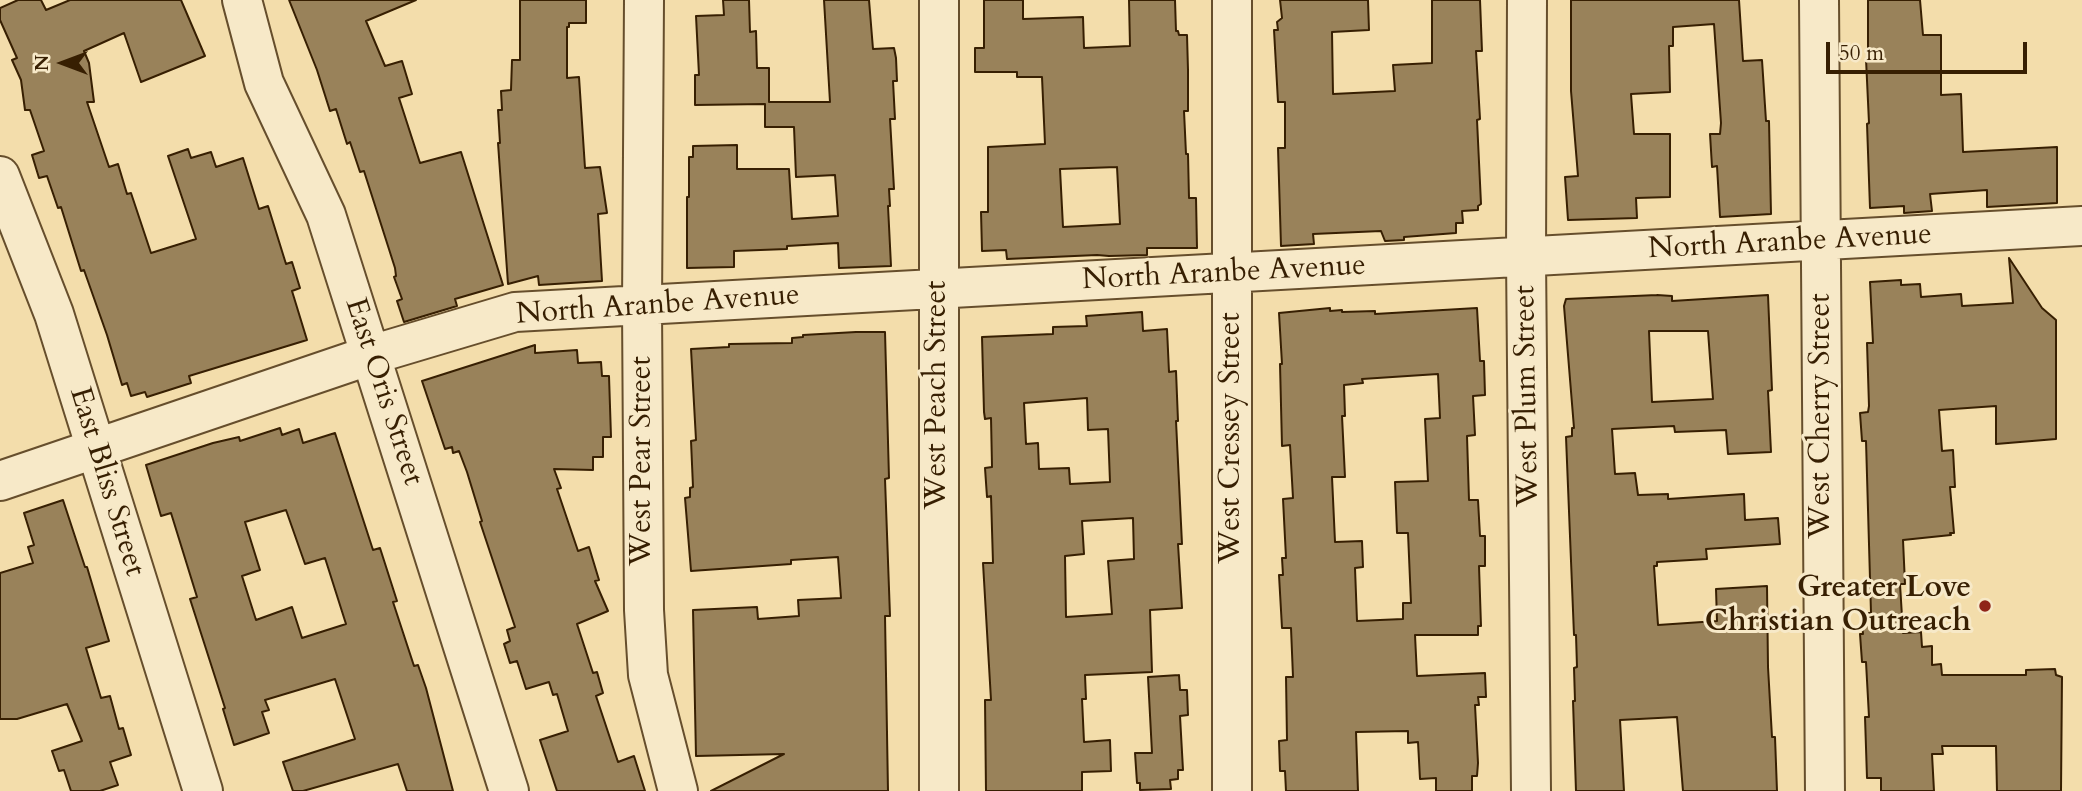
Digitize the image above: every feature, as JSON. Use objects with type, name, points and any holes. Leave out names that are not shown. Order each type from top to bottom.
[{"type":"street","name":"East Oris Street","points":[[242,0],[264,83],[326,215],[509,791]]},
{"type":"street","name":"West Pear Street","points":[[644,0],[644,610],[648,676],[678,791]]},
{"type":"street","name":"West Peach Street","points":[[939,0],[939,791]]},
{"type":"street","name":"West Cressey Street","points":[[1232,0],[1232,791]]},
{"type":"street","name":"West Plum Street","points":[[1527,0],[1526,257],[1531,791]]},
{"type":"street","name":"West Cherry Street","points":[[1819,0],[1825,791]]},
{"type":"street","name":"East Bliss Street","points":[[0,176],[54,314],[203,791]]},
{"type":"street","name":"North Aranbe Avenue","points":[[0,481],[372,355],[515,312],[2082,226]]},
{"type":"building","points":[[18,0],[41,0],[46,10],[70,0],[181,0],[205,56],[141,82],[124,33],[84,51],[89,63],[94,102],[87,102],[109,167],[118,164],[127,194],[131,193],[151,253],[196,239],[168,156],[188,149],[191,158],[211,152],[216,167],[243,158],[259,209],[268,206],[286,264],[292,262],[300,288],[292,291],[307,340],[189,376],[191,383],[147,397],[145,392],[131,396],[127,383],[122,385],[61,207],[58,208],[47,176],[39,178],[32,155],[44,151],[30,110],[25,110],[21,80],[12,60],[17,58],[0,20],[0,8]]},
{"type":"building","points":[[289,0],[416,0],[366,21],[385,66],[402,61],[412,94],[399,98],[420,163],[461,152],[503,285],[455,299],[457,306],[404,322],[397,301],[402,299],[394,277],[395,268],[364,171],[360,172],[350,142],[347,144],[336,109],[330,111]]},
{"type":"building","points":[[520,0],[586,0],[586,23],[569,23],[567,27],[567,78],[579,77],[585,168],[600,167],[607,213],[598,214],[602,281],[539,285],[538,276],[508,284],[498,110],[502,110],[501,91],[511,90],[512,60],[520,60]]},
{"type":"building","points":[[723,0],[749,0],[750,32],[756,31],[757,68],[769,68],[769,102],[830,102],[824,0],[869,0],[873,49],[894,48],[896,58],[897,81],[893,81],[895,119],[890,119],[894,189],[889,189],[888,206],[891,266],[839,268],[838,243],[734,251],[734,267],[687,268],[687,197],[689,157],[693,157],[693,146],[737,145],[737,169],[789,169],[792,219],[838,216],[835,175],[796,177],[794,127],[765,127],[765,104],[695,105],[695,75],[699,75],[696,16],[724,15]]},
{"type":"building","points":[[984,0],[1023,0],[1023,19],[1083,17],[1084,48],[1130,46],[1129,0],[1175,0],[1176,31],[1179,35],[1187,35],[1188,111],[1184,111],[1186,154],[1189,198],[1196,198],[1197,248],[1147,248],[1147,255],[1007,259],[1006,250],[982,251],[981,212],[988,212],[988,147],[1045,144],[1042,77],[1017,77],[1017,72],[975,72],[975,48],[984,48]],"holes":[[[1117,167],[1120,224],[1063,227],[1060,169]]]},
{"type":"building","points":[[1280,0],[1368,0],[1369,30],[1332,32],[1333,94],[1395,91],[1393,65],[1432,63],[1432,0],[1480,0],[1482,51],[1476,51],[1481,204],[1478,210],[1462,211],[1463,223],[1456,223],[1456,233],[1385,241],[1381,231],[1313,234],[1314,244],[1281,246],[1278,148],[1285,148],[1285,102],[1278,102],[1274,30],[1278,30],[1277,22],[1282,18]]},
{"type":"building","points":[[1571,0],[1739,0],[1743,61],[1762,60],[1766,121],[1769,121],[1771,214],[1720,217],[1717,166],[1712,167],[1710,134],[1720,134],[1721,123],[1714,24],[1673,27],[1673,46],[1669,46],[1670,92],[1631,94],[1634,134],[1670,134],[1670,197],[1636,198],[1637,218],[1568,220],[1565,177],[1578,176],[1571,91]]},
{"type":"building","points":[[1868,0],[1920,0],[1923,35],[1941,35],[1941,95],[1961,94],[1963,152],[2057,147],[2057,203],[1987,207],[1987,190],[1930,194],[1932,211],[1904,213],[1904,206],[1870,208],[1866,59]]},
{"type":"building","points":[[2009,258],[2042,308],[2056,320],[2056,439],[1996,444],[1996,406],[1939,410],[1942,451],[1953,450],[1955,487],[1950,487],[1954,533],[1903,540],[1905,584],[1900,584],[1903,633],[1921,632],[1922,647],[1932,646],[1932,665],[1941,664],[1942,675],[2026,675],[2026,670],[2055,669],[2056,675],[2062,677],[2061,791],[1997,791],[1996,746],[1942,746],[1943,754],[1932,754],[1934,791],[1881,791],[1881,778],[1867,778],[1865,717],[1869,717],[1866,662],[1862,662],[1860,634],[1863,634],[1861,613],[1871,613],[1866,441],[1862,441],[1860,413],[1868,412],[1869,406],[1867,343],[1873,343],[1870,282],[1901,280],[1901,285],[1920,284],[1921,297],[1961,294],[1962,306],[2013,303]]},
{"type":"building","points":[[1657,295],[1672,296],[1672,301],[1768,295],[1772,390],[1768,391],[1771,452],[1728,454],[1726,430],[1675,432],[1674,426],[1612,429],[1615,474],[1635,473],[1638,495],[1668,494],[1668,499],[1744,494],[1745,520],[1778,518],[1780,544],[1706,549],[1707,559],[1657,562],[1657,566],[1654,566],[1658,625],[1717,621],[1716,589],[1767,586],[1768,667],[1777,791],[1683,791],[1677,717],[1620,720],[1624,791],[1576,791],[1573,701],[1574,668],[1577,667],[1566,437],[1572,436],[1574,428],[1564,306],[1566,299]],"holes":[[[1649,331],[1708,331],[1713,399],[1652,402]]]},
{"type":"building","points":[[1330,308],[1330,311],[1342,312],[1375,311],[1375,314],[1477,308],[1480,361],[1484,361],[1485,395],[1473,396],[1475,435],[1467,436],[1469,500],[1478,500],[1480,536],[1485,536],[1485,566],[1479,566],[1481,626],[1478,626],[1478,635],[1415,635],[1417,676],[1485,673],[1486,697],[1478,697],[1479,705],[1475,705],[1478,763],[1477,776],[1472,776],[1472,791],[1436,791],[1436,778],[1420,779],[1418,742],[1408,743],[1408,731],[1356,732],[1358,791],[1286,791],[1285,771],[1280,771],[1279,741],[1287,740],[1286,677],[1293,677],[1291,628],[1282,628],[1279,575],[1283,575],[1282,558],[1286,558],[1283,499],[1293,498],[1290,445],[1282,446],[1279,313]],"holes":[[[1438,374],[1440,418],[1425,419],[1428,481],[1395,482],[1397,533],[1408,533],[1411,603],[1403,603],[1403,619],[1357,621],[1355,568],[1363,567],[1362,541],[1335,542],[1332,477],[1345,477],[1342,416],[1345,416],[1344,385],[1363,383],[1362,379]]]},
{"type":"building","points":[[1142,312],[1143,331],[1167,329],[1169,372],[1176,371],[1182,544],[1178,544],[1182,608],[1150,610],[1152,672],[1085,675],[1086,699],[1082,699],[1084,742],[1110,740],[1111,771],[1082,772],[1082,791],[986,791],[985,700],[991,700],[983,563],[993,563],[991,496],[987,497],[985,468],[992,467],[991,418],[985,419],[984,412],[982,337],[1053,334],[1053,327],[1087,326],[1086,316]],"holes":[[[1087,398],[1088,430],[1108,429],[1110,482],[1070,484],[1069,468],[1039,469],[1038,443],[1026,444],[1024,403]],[[1133,518],[1134,559],[1108,561],[1112,614],[1066,617],[1065,556],[1084,554],[1082,521]]]},
{"type":"building","points":[[885,332],[889,478],[885,479],[890,616],[885,616],[888,791],[711,791],[784,754],[696,756],[693,610],[757,607],[758,619],[799,616],[798,600],[841,598],[838,557],[791,560],[791,564],[691,571],[685,498],[690,497],[690,488],[693,487],[691,441],[696,440],[691,349],[729,347],[729,344],[792,343],[792,338],[803,335]]},
{"type":"building","points":[[535,345],[535,353],[577,350],[578,363],[601,362],[602,376],[609,376],[611,437],[603,437],[603,457],[593,457],[593,470],[554,469],[561,488],[557,489],[578,551],[589,547],[599,580],[595,581],[608,611],[577,624],[593,673],[597,672],[603,693],[596,696],[618,762],[634,756],[645,791],[557,791],[540,740],[568,731],[557,694],[553,695],[549,682],[526,689],[517,661],[510,663],[504,644],[510,641],[507,630],[515,627],[480,522],[482,521],[467,472],[459,451],[453,453],[452,447],[445,449],[422,381]]},
{"type":"building","points":[[280,428],[282,435],[299,429],[303,443],[335,433],[373,550],[380,548],[397,601],[393,602],[414,666],[418,665],[426,688],[453,791],[407,791],[398,764],[303,791],[293,791],[283,762],[355,739],[335,679],[265,700],[269,710],[262,712],[269,733],[234,745],[190,599],[197,597],[171,513],[161,516],[146,465],[213,443],[239,437],[240,441]],"holes":[[[286,510],[305,564],[325,558],[346,624],[302,638],[292,607],[256,620],[242,576],[260,570],[245,522]]]},
{"type":"building","points":[[63,500],[109,641],[86,648],[101,698],[110,696],[119,729],[123,728],[131,755],[110,762],[118,785],[100,791],[71,791],[64,770],[59,771],[52,751],[82,741],[67,704],[17,719],[0,719],[0,573],[33,563],[28,547],[34,545],[24,513]]},
{"type":"building","points":[[1179,675],[1180,690],[1187,690],[1188,715],[1180,716],[1183,770],[1178,770],[1178,779],[1170,780],[1171,789],[1140,790],[1135,753],[1152,753],[1148,677]]},
{"type":"place","name":"Greater Love Christian Outreach","points":[[1985,606]]}]
